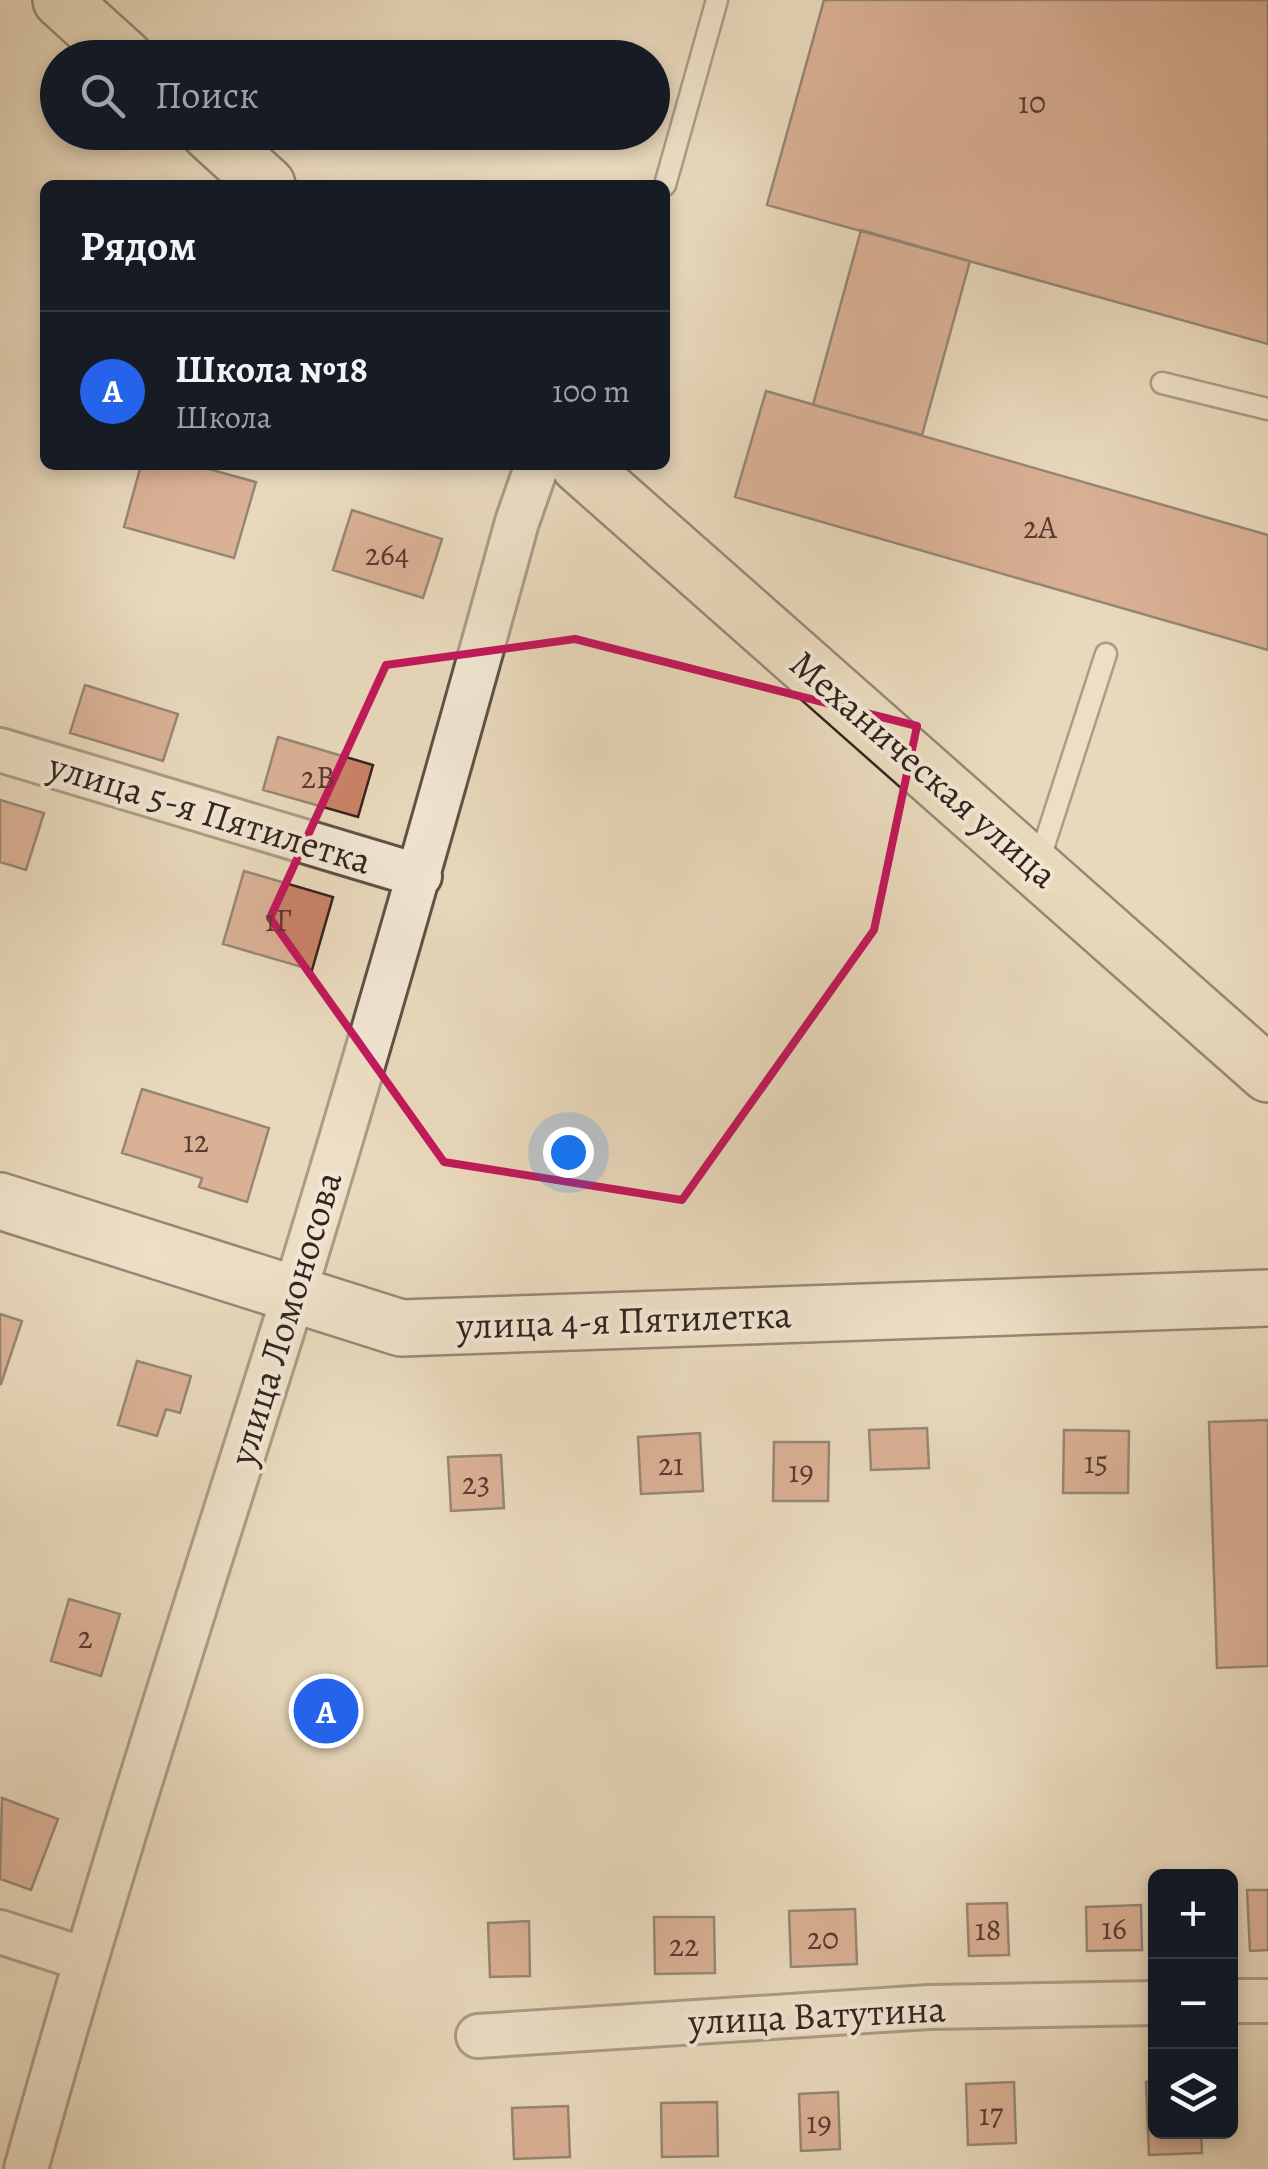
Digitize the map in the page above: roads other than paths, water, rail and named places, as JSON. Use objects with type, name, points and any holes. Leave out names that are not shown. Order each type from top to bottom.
[{"type":"main road","points":[[61,0],[105,40]]},
{"type":"main road","points":[[229,150],[262,180]]},
{"type":"main road","name":"Механическая улица","points":[[585,470],[1268,1074]]},
{"type":"street","name":"улица Ломоносова","points":[[26,2169],[84,1959],[420,876],[534,470]]},
{"type":"street","name":"улица 5-я Пятилетка","points":[[0,750],[420,876]]},
{"type":"street","name":"улица 4-я Пятилетка","points":[[0,1201],[401,1328],[1268,1298]]},
{"type":"street","points":[[0,1932],[84,1959]]},
{"type":"street","points":[[1238,2001],[1268,2000]]},
{"type":"street","name":"улица Ватутина","points":[[478,2036],[929,2007],[1148,2003]]},
{"type":"lane","points":[[665,180],[717,0]]},
{"type":"lane","points":[[1162,383],[1268,409]]},
{"type":"lane","points":[[1036,868],[1106,654]]},
{"type":"place","name":"Школа №18","points":[[326,1711]]}]
